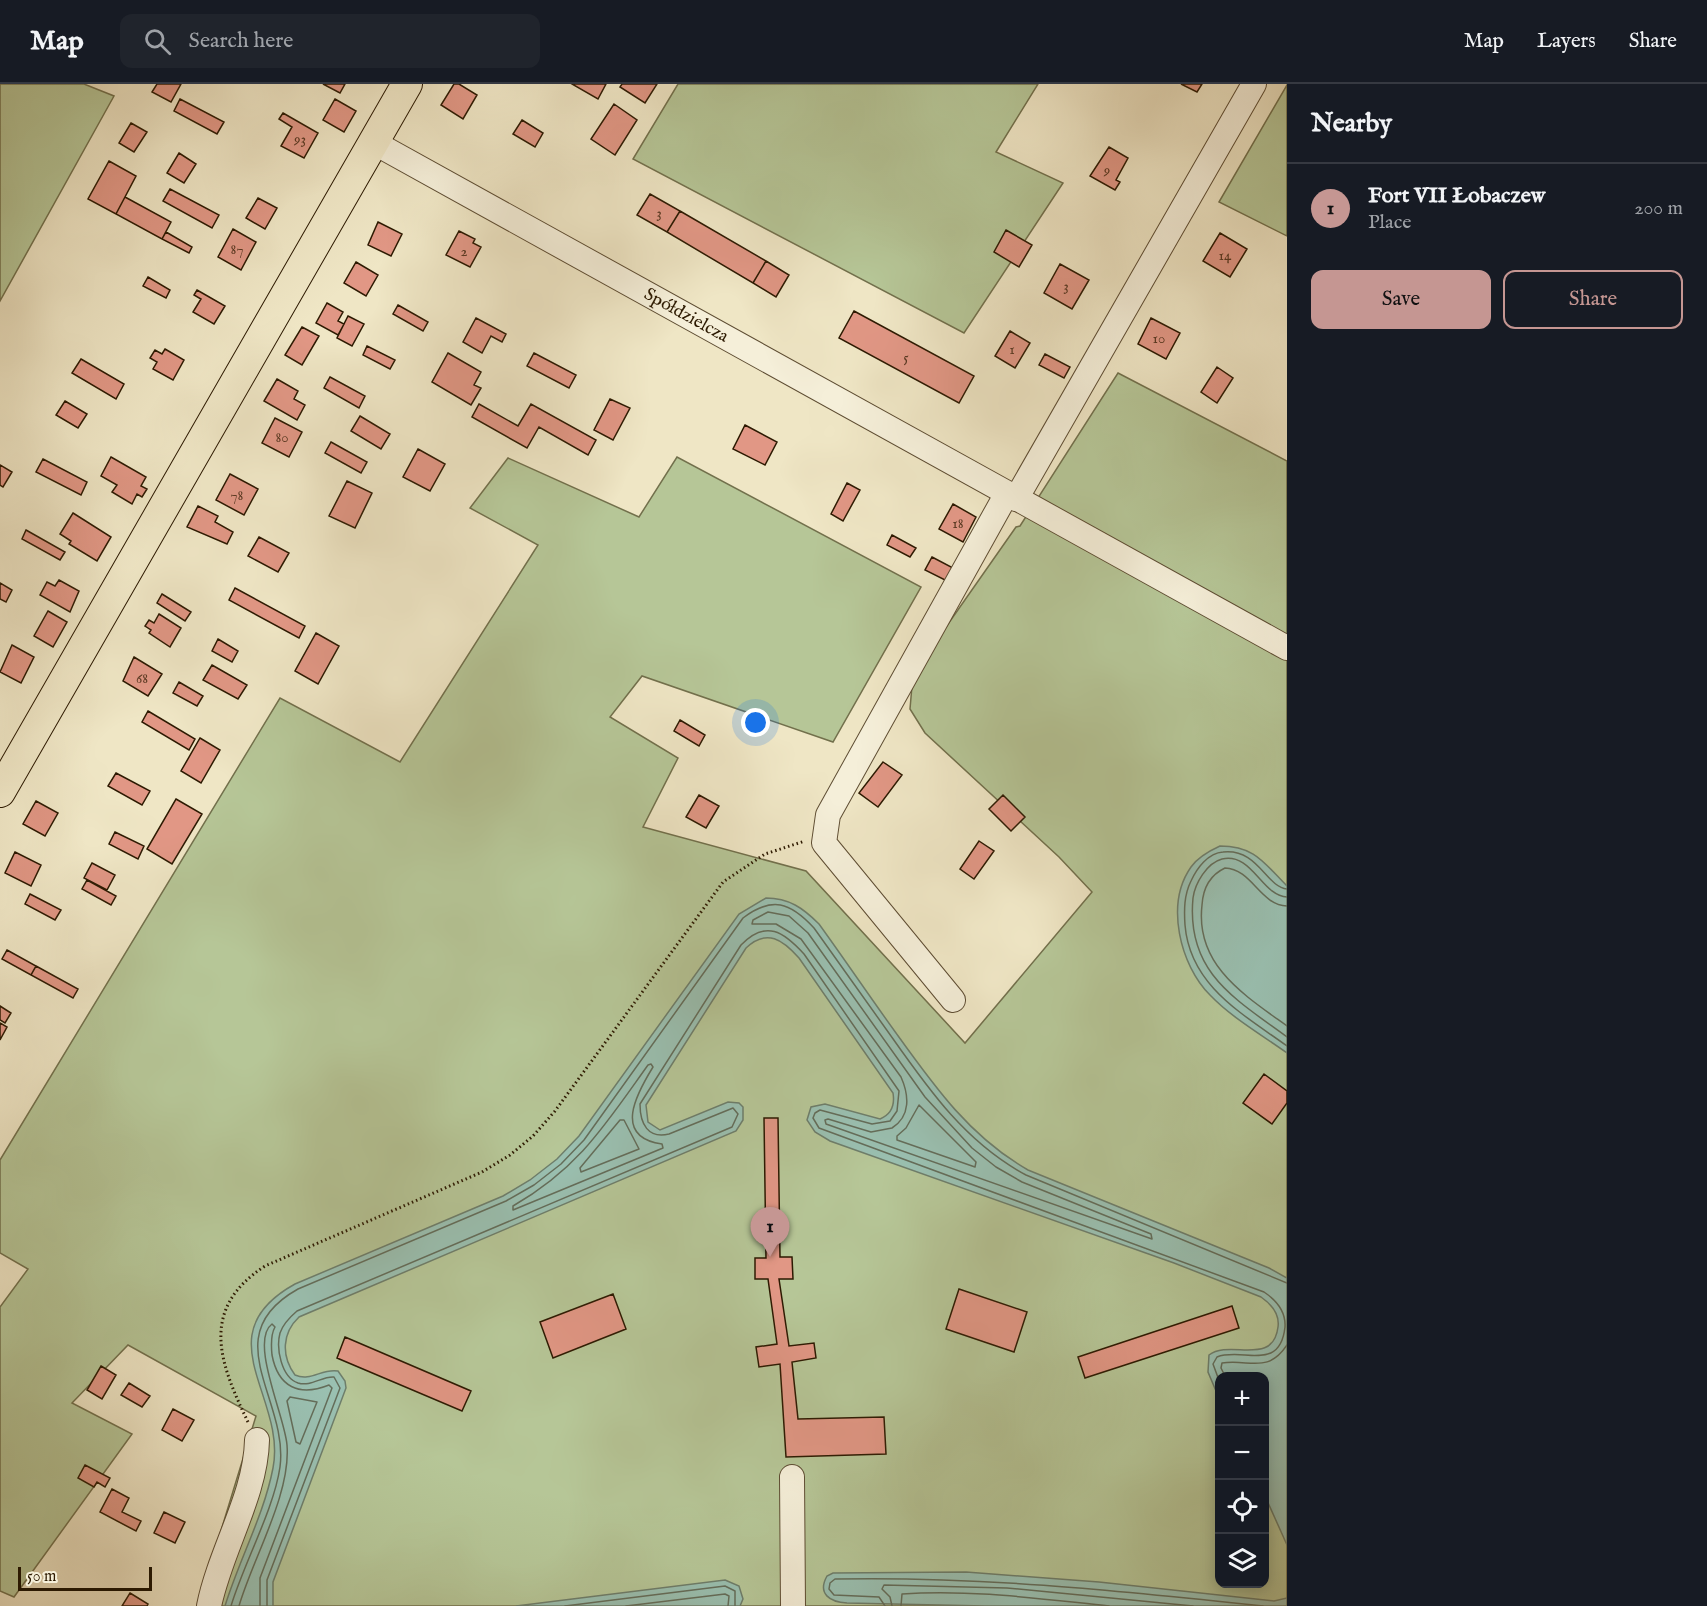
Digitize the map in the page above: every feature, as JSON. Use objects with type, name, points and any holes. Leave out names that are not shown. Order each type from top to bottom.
[{"type":"main road","points":[[0,792],[407,84]]},
{"type":"street","points":[[953,1000],[824,843],[828,815],[1008,495],[1254,84]]},
{"type":"street","name":"Spółdzielcza","points":[[373,142],[1287,648]]},
{"type":"street","points":[[209,1606],[215,1576],[257,1465],[257,1440]]},
{"type":"street","points":[[792,1477],[793,1606]]},
{"type":"path","points":[[257,1440],[236,1396],[221,1347],[226,1306],[235,1291],[249,1276],[265,1266],[450,1187],[510,1155],[533,1136],[555,1112],[723,882],[765,854],[826,833]]},
{"type":"shaded area","points":[[0,84],[84,84],[114,96],[0,301]]},
{"type":"shaded area","points":[[678,84],[1038,84],[996,152],[1063,183],[964,333],[633,159]]},
{"type":"shaded area","points":[[1287,85],[1287,236],[1219,202]]},
{"type":"shaded area","points":[[1118,373],[1287,461],[1287,1606],[198,1606],[256,1416],[128,1345],[72,1403],[132,1434],[14,1597],[0,1591],[0,1307],[28,1269],[0,1253],[0,1160],[280,698],[400,762],[538,545],[470,508],[508,458],[639,517],[677,457],[921,587],[833,742],[642,676],[610,717],[678,758],[643,827],[806,871],[965,1043],[1092,892],[1059,857],[925,733],[910,709],[913,674],[1016,527],[1020,526]]},
{"type":"water","points":[[1220,846],[1242,849],[1258,857],[1287,886],[1287,1053],[1237,1019],[1210,995],[1191,968],[1184,951],[1178,916],[1183,882],[1197,860]]},
{"type":"water","points":[[766,898],[789,902],[807,913],[819,924],[939,1091],[971,1126],[1007,1157],[1028,1170],[1269,1268],[1287,1278],[1287,1545],[1269,1505],[1269,1372],[1215,1372],[1215,1389],[1208,1372],[1209,1355],[1218,1351],[1260,1349],[1268,1346],[1274,1339],[1278,1327],[1278,1317],[1271,1306],[1261,1297],[1174,1263],[830,1141],[815,1132],[807,1120],[811,1107],[825,1104],[880,1119],[892,1109],[893,1093],[799,958],[781,942],[768,938],[754,942],[746,948],[646,1105],[648,1122],[660,1130],[728,1102],[739,1103],[743,1107],[743,1120],[736,1131],[299,1317],[293,1323],[285,1345],[287,1360],[295,1375],[306,1377],[327,1371],[338,1371],[345,1381],[346,1388],[273,1582],[273,1606],[225,1606],[264,1503],[273,1468],[274,1442],[251,1346],[255,1324],[268,1304],[295,1284],[503,1196],[530,1180],[557,1159],[579,1136],[739,914]]},
{"type":"water","points":[[966,1572],[1099,1582],[1274,1601],[1287,1598],[1287,1606],[985,1606],[847,1603],[835,1601],[824,1592],[824,1582],[827,1576],[833,1573]]},
{"type":"water","points":[[725,1580],[739,1586],[743,1599],[740,1606],[516,1606]]},
{"type":"building","points":[[157,84],[181,84],[171,102],[152,92]]},
{"type":"building","points":[[323,84],[345,84],[340,93]]},
{"type":"building","points":[[454,84],[459,84],[477,95],[463,119],[441,105]]},
{"type":"building","points":[[572,84],[606,84],[598,99]]},
{"type":"building","points":[[622,84],[657,84],[645,103],[620,87]]},
{"type":"building","points":[[1181,84],[1202,84],[1197,92]]},
{"type":"building","points":[[180,99],[224,122],[217,134],[174,111]]},
{"type":"building","points":[[335,99],[356,111],[344,132],[323,120]]},
{"type":"building","points":[[614,104],[637,120],[615,155],[591,139]]},
{"type":"building","points":[[283,113],[318,133],[304,158],[281,146],[292,127],[279,119]]},
{"type":"building","points":[[522,120],[543,133],[535,147],[513,134]]},
{"type":"building","points":[[131,123],[147,132],[134,152],[119,143]]},
{"type":"building","points":[[1109,147],[1128,158],[1116,180],[1120,182],[1115,190],[1090,176]]},
{"type":"building","points":[[179,153],[196,164],[184,183],[167,173]]},
{"type":"building","points":[[109,161],[136,176],[116,214],[88,199]]},
{"type":"building","points":[[170,189],[219,215],[212,228],[163,201]]},
{"type":"building","points":[[650,194],[680,211],[667,232],[637,215]]},
{"type":"building","points":[[125,197],[171,222],[162,239],[116,214]]},
{"type":"building","points":[[258,198],[277,208],[265,229],[246,218]]},
{"type":"building","points":[[680,211],[766,261],[753,283],[667,232]]},
{"type":"building","points":[[378,222],[402,234],[391,256],[368,245]]},
{"type":"building","points":[[233,229],[256,242],[241,270],[218,257]]},
{"type":"building","points":[[1006,230],[1032,245],[1019,267],[994,252]]},
{"type":"building","points":[[459,231],[475,239],[473,243],[481,247],[470,267],[446,255]]},
{"type":"building","points":[[166,232],[192,247],[189,253],[162,239]]},
{"type":"building","points":[[1220,233],[1247,249],[1230,277],[1203,261]]},
{"type":"building","points":[[766,261],[789,275],[776,297],[753,283]]},
{"type":"building","points":[[356,262],[378,275],[366,296],[344,283]]},
{"type":"building","points":[[1060,264],[1089,280],[1072,309],[1044,293]]},
{"type":"building","points":[[148,277],[170,290],[166,298],[143,286]]},
{"type":"building","points":[[197,290],[225,306],[214,324],[193,312],[201,299],[194,295]]},
{"type":"building","points":[[327,303],[343,312],[338,321],[344,324],[338,335],[316,323]]},
{"type":"building","points":[[398,305],[428,322],[423,331],[393,314]]},
{"type":"building","points":[[854,311],[974,376],[959,403],[839,338]]},
{"type":"building","points":[[348,316],[364,324],[352,346],[337,338]]},
{"type":"building","points":[[476,318],[506,334],[502,342],[491,336],[482,353],[463,342]]},
{"type":"building","points":[[1151,318],[1180,333],[1166,359],[1138,344]]},
{"type":"building","points":[[302,327],[319,336],[302,365],[285,355]]},
{"type":"building","points":[[1010,331],[1030,343],[1015,368],[995,356]]},
{"type":"building","points":[[367,346],[395,360],[390,369],[363,355]]},
{"type":"building","points":[[165,349],[184,360],[173,380],[153,369],[157,362],[150,358],[155,350],[162,354]]},
{"type":"building","points":[[448,353],[481,372],[474,385],[481,388],[471,405],[432,382]]},
{"type":"building","points":[[534,353],[576,375],[569,388],[527,366]]},
{"type":"building","points":[[1045,354],[1070,367],[1064,378],[1039,365]]},
{"type":"building","points":[[81,359],[124,384],[116,399],[72,373]]},
{"type":"building","points":[[1217,367],[1233,378],[1217,403],[1201,392]]},
{"type":"building","points":[[330,377],[365,396],[359,408],[324,388]]},
{"type":"building","points":[[277,379],[298,391],[294,399],[305,405],[297,420],[264,401]]},
{"type":"building","points":[[610,399],[630,408],[613,440],[594,430]]},
{"type":"building","points":[[65,401],[87,414],[78,428],[56,415]]},
{"type":"building","points":[[479,404],[518,426],[531,404],[596,440],[588,455],[539,427],[527,448],[472,417]]},
{"type":"building","points":[[360,416],[390,434],[381,449],[351,431]]},
{"type":"building","points":[[275,418],[302,432],[289,457],[262,443]]},
{"type":"building","points":[[745,425],[777,442],[765,465],[733,449]]},
{"type":"building","points":[[331,442],[367,462],[361,473],[325,453]]},
{"type":"building","points":[[418,449],[445,464],[430,491],[403,477]]},
{"type":"building","points":[[111,457],[146,477],[141,486],[147,489],[142,497],[137,494],[132,504],[112,492],[117,485],[101,476]]},
{"type":"building","points":[[43,459],[87,482],[81,495],[36,472]]},
{"type":"building","points":[[0,465],[12,472],[3,487],[0,485]]},
{"type":"building","points":[[230,474],[258,489],[244,515],[216,500]]},
{"type":"building","points":[[347,481],[372,493],[355,528],[329,516]]},
{"type":"building","points":[[847,483],[860,490],[843,521],[831,514]]},
{"type":"building","points":[[953,504],[976,517],[963,542],[939,529]]},
{"type":"building","points":[[198,506],[218,516],[215,522],[233,532],[227,544],[187,527]]},
{"type":"building","points":[[73,513],[111,537],[97,561],[69,544],[71,541],[60,534]]},
{"type":"building","points":[[26,530],[65,552],[60,560],[22,539]]},
{"type":"building","points":[[892,535],[916,548],[910,557],[887,545]]},
{"type":"building","points":[[259,537],[289,553],[278,572],[248,556]]},
{"type":"building","points":[[932,557],[955,569],[949,582],[925,570]]},
{"type":"building","points":[[59,580],[79,591],[70,612],[40,595],[47,582],[55,586]]},
{"type":"building","points":[[0,583],[12,590],[6,602],[0,599]]},
{"type":"building","points":[[235,588],[305,626],[299,638],[229,600]]},
{"type":"building","points":[[162,594],[191,612],[185,621],[157,603]]},
{"type":"building","points":[[48,611],[67,622],[53,647],[34,636]]},
{"type":"building","points":[[159,614],[181,628],[170,647],[149,633],[151,630],[145,626],[149,620],[154,623]]},
{"type":"building","points":[[316,633],[339,646],[318,684],[295,671]]},
{"type":"building","points":[[218,639],[238,651],[232,662],[212,651]]},
{"type":"building","points":[[12,645],[34,657],[21,683],[0,672]]},
{"type":"building","points":[[134,657],[162,674],[148,696],[123,681]]},
{"type":"building","points":[[212,665],[247,685],[238,699],[203,680]]},
{"type":"building","points":[[179,682],[203,696],[197,706],[173,693]]},
{"type":"building","points":[[148,711],[195,739],[189,750],[142,722]]},
{"type":"building","points":[[680,720],[705,735],[699,746],[674,731]]},
{"type":"building","points":[[200,738],[220,750],[201,783],[181,771]]},
{"type":"building","points":[[883,762],[902,775],[878,807],[859,793]]},
{"type":"building","points":[[116,773],[150,791],[142,805],[108,786]]},
{"type":"building","points":[[699,795],[719,806],[706,828],[686,817]]},
{"type":"building","points":[[1003,795],[1025,817],[1011,831],[989,809]]},
{"type":"building","points":[[176,799],[202,814],[172,864],[147,849]]},
{"type":"building","points":[[36,801],[58,813],[45,836],[23,824]]},
{"type":"building","points":[[115,832],[144,846],[138,859],[109,844]]},
{"type":"building","points":[[979,841],[994,851],[974,879],[960,869]]},
{"type":"building","points":[[15,852],[41,865],[31,886],[5,873]]},
{"type":"building","points":[[92,863],[115,875],[107,890],[84,878]]},
{"type":"building","points":[[87,880],[116,896],[111,905],[82,889]]},
{"type":"building","points":[[30,894],[61,910],[55,920],[25,904]]},
{"type":"building","points":[[7,950],[36,966],[31,975],[2,959]]},
{"type":"building","points":[[36,966],[78,989],[73,998],[31,975]]},
{"type":"building","points":[[0,1006],[11,1013],[5,1023],[0,1020]]},
{"type":"building","points":[[0,1023],[7,1027],[0,1040]]},
{"type":"building","points":[[1264,1074],[1287,1091],[1287,1103],[1272,1124],[1243,1103]]},
{"type":"building","points":[[764,1118],[778,1118],[780,1257],[792,1257],[793,1279],[779,1279],[789,1346],[814,1343],[816,1358],[792,1362],[798,1419],[884,1417],[886,1454],[786,1457],[780,1364],[759,1367],[756,1347],[777,1344],[768,1279],[755,1279],[755,1258],[766,1258]]},
{"type":"building","points":[[959,1289],[1027,1312],[1014,1352],[946,1329]]},
{"type":"building","points":[[613,1294],[626,1329],[553,1358],[540,1322]]},
{"type":"building","points":[[1232,1306],[1239,1328],[1085,1378],[1078,1357]]},
{"type":"building","points":[[345,1337],[471,1391],[462,1411],[337,1358]]},
{"type":"building","points":[[101,1366],[116,1375],[102,1399],[87,1390]]},
{"type":"building","points":[[129,1383],[150,1396],[142,1407],[121,1395]]},
{"type":"building","points":[[173,1409],[194,1420],[182,1441],[162,1430]]},
{"type":"building","points":[[85,1465],[110,1478],[105,1487],[97,1482],[94,1487],[78,1478]]},
{"type":"building","points":[[112,1489],[129,1498],[122,1512],[141,1521],[136,1531],[100,1512]]},
{"type":"building","points":[[164,1512],[185,1522],[175,1543],[154,1533]]},
{"type":"building","points":[[130,1593],[148,1604],[147,1606],[122,1606]]},
{"type":"place","name":"Fort VII Łobaczew","points":[[770,1257]]}]
